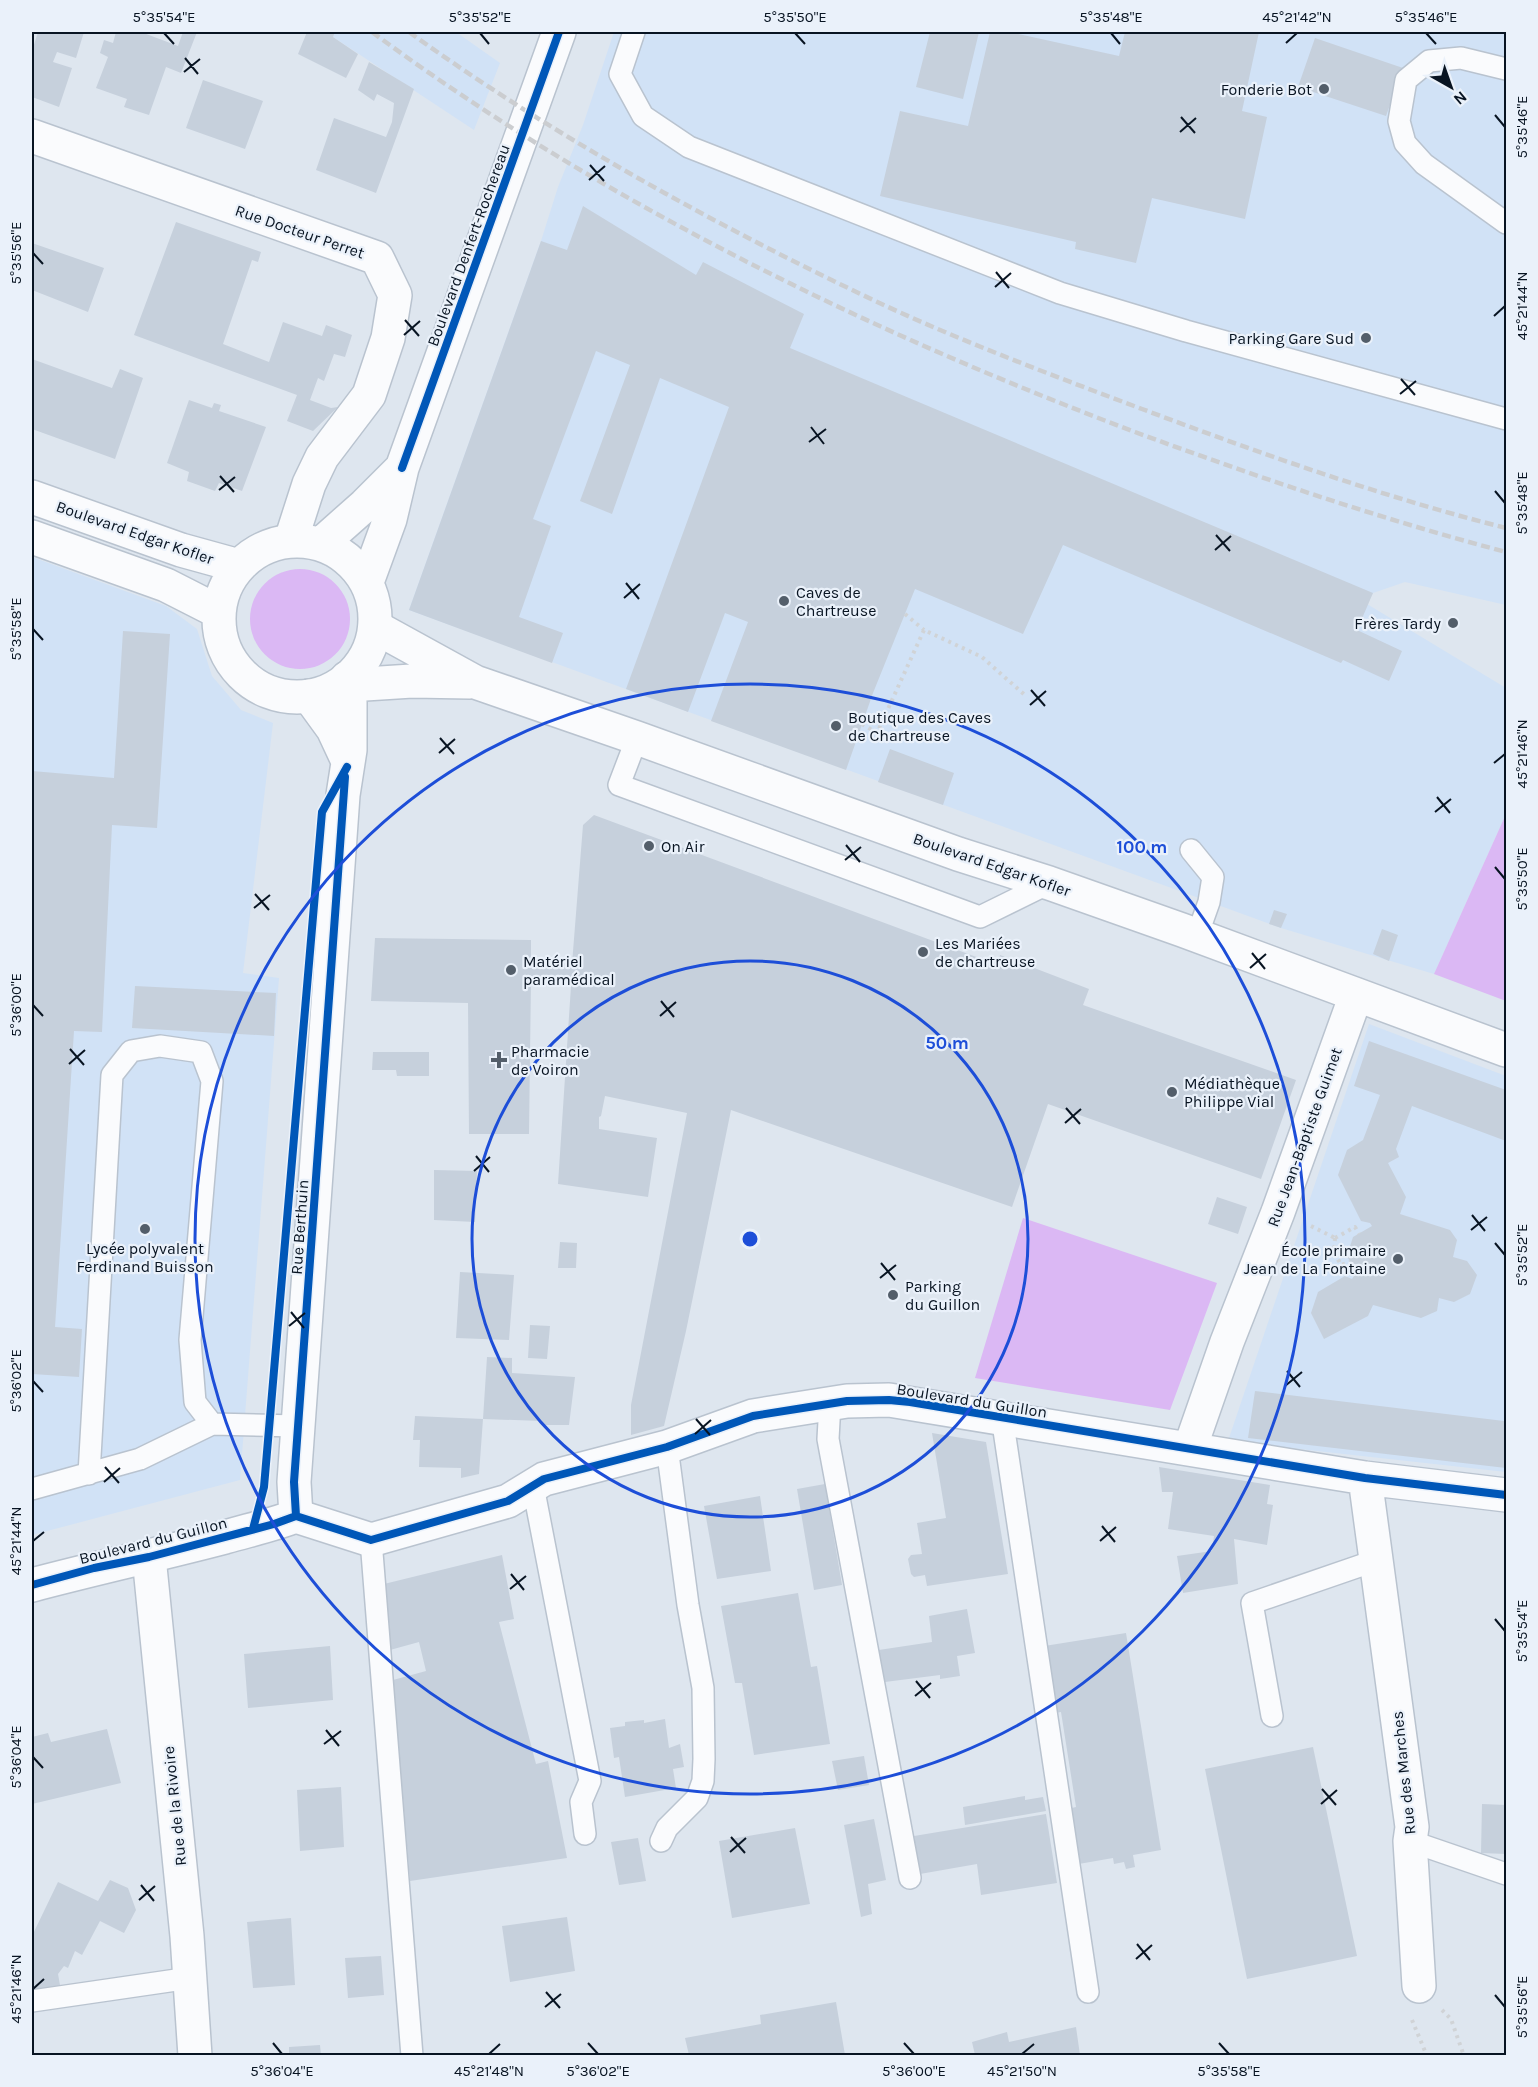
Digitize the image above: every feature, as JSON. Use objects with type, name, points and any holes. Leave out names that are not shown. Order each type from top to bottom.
[{"type":"street","name":"Boulevard Denfert-Rochereau","points":[[367,582],[390,519],[402,468],[559,32]]},
{"type":"street","name":"Rue Docteur Perret","points":[[32,136],[376,258],[395,295],[388,338],[369,395],[322,457],[309,484],[306,542]]},
{"type":"street","name":"Boulevard Denfert-Rochereau","points":[[306,542],[365,505],[402,468]]},
{"type":"street","name":"Boulevard Edgar Kofler","points":[[32,497],[181,550],[239,566]]},
{"type":"street","points":[[32,537],[166,585],[219,612]]},
{"type":"street","points":[[306,542],[348,559],[367,582],[374,605],[375,627],[369,650],[357,670],[332,689],[292,698],[267,692],[246,679],[230,660],[220,637],[219,612],[225,587],[239,566],[263,548],[306,542]]},
{"type":"street","name":"Boulevard Edgar Kofler","points":[[375,627],[475,682],[947,850],[1049,883],[1506,1050]]},
{"type":"street","name":"Boulevard Edgar Kofler","points":[[348,677],[365,684],[411,681],[475,682]]},
{"type":"street","name":"Rue Berthuin","points":[[296,1516],[294,1482],[343,795],[350,750],[348,677]]},
{"type":"street","points":[[309,696],[333,729],[348,761]]},
{"type":"street","name":"Rue Jean-Baptiste Guimet","points":[[1190,1448],[1356,995]]},
{"type":"street","name":"Boulevard du Guillon","points":[[371,1540],[508,1501],[544,1479],[667,1447],[753,1416],[830,1403],[889,1400],[1365,1478],[1506,1495]]},
{"type":"street","name":"Rue des Marches","points":[[1365,1478],[1412,1827],[1410,1840],[1419,1986]]},
{"type":"street","points":[[296,1516],[371,1540]]},
{"type":"street","name":"Boulevard du Guillon","points":[[32,1585],[94,1568],[149,1557],[296,1516]]},
{"type":"street","name":"Rue de la Rivoire","points":[[149,1557],[190,1978],[195,2055]]},
{"type":"lane","points":[[634,32],[620,74],[643,116],[689,147],[1060,293],[1186,331],[1506,419]]},
{"type":"lane","points":[[1506,69],[1461,58],[1429,61],[1406,80],[1400,121],[1405,143],[1424,164],[1506,223]]},
{"type":"lane","points":[[637,738],[619,785],[980,917],[1049,883]]},
{"type":"lane","points":[[1191,850],[1213,877],[1209,902],[1197,936]]},
{"type":"lane","points":[[89,1474],[112,1075],[131,1051],[160,1046],[201,1052],[212,1081],[190,1340],[195,1402],[212,1424]]},
{"type":"lane","points":[[830,1403],[828,1439],[910,1878]]},
{"type":"lane","points":[[1002,1417],[1088,1992]]},
{"type":"lane","points":[[32,1489],[140,1459],[212,1424],[298,1426]]},
{"type":"lane","points":[[661,1841],[667,1827],[697,1798],[703,1781],[704,1759],[703,1688],[688,1605],[667,1447]]},
{"type":"lane","points":[[532,1486],[590,1781],[580,1802],[585,1834]]},
{"type":"lane","points":[[371,1540],[412,2055]]},
{"type":"lane","points":[[1272,1716],[1252,1603],[1377,1560]]},
{"type":"lane","points":[[1410,1840],[1506,1874]]},
{"type":"lane","points":[[32,2001],[190,1978]]},
{"type":"path","points":[[905,614],[924,630],[981,657],[1027,698]]},
{"type":"path","points":[[862,724],[877,733],[924,630]]},
{"type":"path","points":[[1309,1225],[1335,1238]]},
{"type":"path","points":[[1335,1238],[1355,1227],[1359,1234]]},
{"type":"path","points":[[1335,1238],[1334,1252],[1341,1265],[1350,1262]]},
{"type":"path","points":[[1419,1986],[1451,2019],[1464,2055]]},
{"type":"path","points":[[1411,2018],[1427,2055]]},
{"type":"shaded area","points":[[335,32],[456,32],[500,63],[474,130],[333,37]]},
{"type":"shaded area","points":[[614,32],[1506,32],[1506,605],[1405,582],[1373,593],[1367,604],[1506,688],[1506,814],[1434,974],[1281,928],[409,610],[541,241],[558,187],[583,125]]},
{"type":"shaded area","name":"Lycée polyvalent Ferdinand Buisson","points":[[32,557],[166,606],[197,629],[212,676],[241,710],[273,723],[243,973],[279,978],[240,1480],[32,1535]]},
{"type":"shaded area","points":[[300,569],[319,573],[335,584],[346,600],[350,619],[346,638],[335,654],[319,665],[300,669],[281,665],[265,654],[254,638],[250,619],[254,600],[265,584],[281,573]]},
{"type":"shaded area","points":[[1506,814],[1506,1001],[1434,974]]},
{"type":"shaded area","name":"École primaire Jean de La Fontaine","points":[[1369,1024],[1506,1076],[1506,1472],[1228,1441]]},
{"type":"shaded area","points":[[1023,1218],[1217,1283],[1170,1410],[975,1378]]},
{"type":"building","points":[[38,32],[84,32],[76,58],[57,52],[53,62],[72,68],[59,107],[32,97],[32,51]]},
{"type":"building","points":[[116,32],[141,32],[178,46],[183,32],[197,32],[181,73],[166,67],[149,115],[124,107],[127,99],[96,88],[108,57],[100,53],[104,40],[113,43]]},
{"type":"building","points":[[307,32],[335,32],[333,37],[358,54],[346,78],[298,54]]},
{"type":"building","points":[[930,32],[979,32],[963,99],[916,87]]},
{"type":"building","points":[[990,32],[1009,32],[1119,56],[1125,32],[1259,32],[1242,111],[1267,117],[1245,219],[1152,198],[1136,263],[1075,249],[1076,242],[880,196],[900,111],[968,126]]},
{"type":"building","points":[[1315,38],[1403,68],[1386,116],[1298,87]]},
{"type":"building","points":[[369,62],[414,89],[376,193],[316,170],[334,118],[386,137],[392,122],[394,103],[377,94],[374,101],[358,90]]},
{"type":"building","points":[[203,80],[263,101],[245,149],[186,128]]},
{"type":"building","points":[[583,206],[696,275],[703,262],[804,314],[790,348],[1373,593],[1357,630],[1402,651],[1389,681],[1343,660],[1341,663],[1063,545],[1023,634],[915,589],[873,693],[846,770],[711,721],[748,622],[725,613],[688,712],[626,689],[729,407],[660,378],[612,514],[580,501],[630,365],[596,351],[533,519],[551,526],[519,617],[563,633],[552,663],[409,610],[541,241],[567,250]]},
{"type":"building","points":[[176,222],[261,252],[258,262],[252,260],[223,344],[269,362],[283,322],[322,336],[326,325],[352,335],[345,357],[334,354],[324,381],[318,378],[310,400],[331,408],[338,407],[313,431],[287,421],[297,395],[134,335]]},
{"type":"building","points":[[32,243],[104,268],[88,312],[32,290]]},
{"type":"building","points":[[32,359],[112,388],[120,369],[143,378],[115,459],[32,429]]},
{"type":"building","points":[[189,400],[212,408],[214,403],[221,405],[219,411],[266,427],[242,491],[219,483],[215,491],[187,481],[189,472],[167,463]]},
{"type":"building","points":[[123,631],[170,634],[157,828],[112,825],[102,1032],[74,1031],[55,1327],[82,1329],[79,1377],[32,1374],[32,771],[114,778]]},
{"type":"building","points":[[890,749],[954,773],[943,805],[878,782]]},
{"type":"building","points":[[594,815],[998,965],[1000,955],[1089,989],[1083,1005],[1296,1080],[1261,1179],[1048,1104],[1012,1207],[731,1110],[686,1331],[664,1426],[631,1435],[631,1405],[687,1113],[605,1096],[599,1117],[599,1129],[657,1138],[648,1197],[558,1184],[571,986],[531,979],[529,1134],[469,1134],[468,1003],[371,1001],[375,938],[531,940],[531,958],[572,964],[583,825]]},
{"type":"building","points":[[1274,910],[1287,914],[1281,928],[1269,924]]},
{"type":"building","points":[[1382,929],[1398,935],[1389,961],[1373,954]]},
{"type":"building","points":[[135,986],[276,993],[274,1036],[132,1028]]},
{"type":"building","points":[[1369,1041],[1506,1090],[1506,1141],[1412,1106],[1396,1149],[1399,1157],[1388,1163],[1406,1197],[1400,1214],[1450,1230],[1457,1240],[1453,1257],[1467,1261],[1477,1275],[1470,1294],[1454,1302],[1439,1298],[1437,1311],[1421,1318],[1373,1305],[1368,1316],[1324,1339],[1311,1313],[1318,1292],[1345,1276],[1352,1279],[1356,1273],[1347,1256],[1353,1237],[1372,1226],[1370,1223],[1361,1221],[1338,1175],[1347,1150],[1363,1140],[1380,1095],[1354,1086]]},
{"type":"building","points":[[373,1052],[429,1052],[429,1076],[397,1076],[396,1070],[372,1070]]},
{"type":"building","points":[[434,1170],[477,1171],[475,1222],[434,1220]]},
{"type":"building","points":[[1217,1197],[1247,1207],[1238,1234],[1208,1224]]},
{"type":"building","points":[[560,1242],[577,1243],[576,1268],[558,1268]]},
{"type":"building","points":[[460,1272],[514,1275],[509,1340],[456,1338]]},
{"type":"building","points":[[530,1325],[550,1326],[547,1359],[528,1358]]},
{"type":"building","points":[[487,1357],[512,1358],[512,1373],[575,1377],[569,1425],[541,1425],[541,1421],[483,1419]]},
{"type":"building","points":[[1255,1391],[1504,1421],[1506,1415],[1506,1468],[1248,1438]]},
{"type":"building","points":[[415,1416],[483,1419],[479,1474],[461,1478],[461,1468],[419,1467],[420,1440],[413,1440]]},
{"type":"building","points":[[932,1433],[986,1442],[1008,1574],[927,1586],[925,1575],[914,1577],[911,1574],[908,1559],[911,1555],[922,1554],[917,1523],[946,1518]]},
{"type":"building","points":[[1159,1467],[1270,1485],[1267,1504],[1273,1505],[1267,1545],[1234,1539],[1238,1584],[1183,1593],[1177,1556],[1212,1551],[1214,1536],[1168,1529],[1173,1492],[1162,1492]]},
{"type":"building","points":[[825,1484],[842,1585],[814,1590],[797,1489]]},
{"type":"building","points":[[760,1496],[771,1571],[717,1579],[704,1506]]},
{"type":"building","points":[[502,1555],[514,1619],[499,1622],[536,1764],[548,1761],[567,1858],[410,1881],[393,1680],[426,1671],[419,1642],[390,1650],[384,1584]]},
{"type":"building","points":[[798,1593],[811,1667],[817,1666],[830,1744],[754,1755],[742,1683],[735,1683],[721,1606]]},
{"type":"building","points":[[967,1609],[975,1653],[957,1656],[960,1676],[940,1679],[940,1675],[877,1683],[872,1651],[932,1642],[929,1616]]},
{"type":"building","points":[[1126,1633],[1161,1850],[1133,1855],[1135,1867],[1126,1869],[1124,1862],[1114,1864],[1113,1858],[1073,1865],[1063,1810],[1076,1807],[1061,1712],[1049,1714],[1038,1647]]},
{"type":"building","points":[[330,1646],[333,1700],[248,1708],[244,1654]]},
{"type":"building","points":[[665,1719],[669,1748],[680,1744],[684,1767],[673,1769],[676,1788],[625,1797],[619,1757],[614,1758],[610,1728],[625,1726],[625,1722],[644,1720],[644,1723]]},
{"type":"building","points":[[107,1729],[121,1783],[32,1804],[32,1737],[48,1733],[51,1742]]},
{"type":"building","points":[[1313,1747],[1357,1956],[1247,1979],[1205,1769]]},
{"type":"building","points":[[864,1756],[869,1785],[838,1790],[832,1761]]},
{"type":"building","points":[[341,1787],[344,1847],[300,1851],[297,1790]]},
{"type":"building","points":[[1025,1796],[1025,1800],[1043,1797],[1046,1811],[965,1825],[963,1807]]},
{"type":"building","points":[[1482,1804],[1506,1805],[1506,1854],[1481,1853]]},
{"type":"building","points":[[1046,1814],[1057,1883],[981,1895],[977,1864],[920,1874],[914,1836]]},
{"type":"building","points":[[874,1819],[886,1880],[868,1884],[872,1914],[861,1917],[844,1825]]},
{"type":"building","points":[[795,1828],[810,1904],[732,1918],[719,1841]]},
{"type":"building","points":[[638,1838],[646,1881],[619,1885],[611,1842]]},
{"type":"building","points":[[110,1880],[128,1888],[136,1910],[124,1933],[100,1921],[82,1955],[75,1951],[68,1968],[64,1966],[58,1974],[61,1991],[32,1996],[32,1936],[58,1882],[98,1901]]},
{"type":"building","points":[[567,1917],[575,1971],[510,1982],[502,1926]]},
{"type":"building","points":[[291,1918],[295,1985],[253,1988],[247,1922]]},
{"type":"building","points":[[381,1956],[384,1995],[348,1998],[345,1958]]},
{"type":"building","points":[[836,2002],[845,2055],[689,2055],[685,2038],[761,2024],[760,2015]]},
{"type":"building","points":[[1076,2027],[1080,2055],[975,2055],[972,2042],[1007,2032],[1009,2042]]},
{"type":"building","points":[[320,2045],[321,2055],[289,2055],[289,2047]]},
{"type":"railway","points":[[372,32],[460,94],[551,152],[644,207],[836,306],[935,351],[1135,432],[1319,496],[1412,526],[1506,552]]},
{"type":"railway","points":[[409,32],[523,109],[642,180],[764,246],[888,307],[1014,360],[1232,442],[1368,489],[1506,528]]},
{"type":"cycle path","points":[[402,468],[559,32]]},
{"type":"cycle path","points":[[253,1529],[264,1487],[322,812],[347,767]]},
{"type":"cycle path","points":[[296,1516],[294,1482],[345,777]]},
{"type":"cycle path","points":[[32,1585],[94,1568],[149,1557],[296,1516],[371,1540],[508,1501],[544,1479],[667,1447],[753,1416],[847,1401],[910,1402],[1365,1478],[1506,1495]]},
{"type":"place","name":"Fonderie Bot","points":[[1324,89]]},
{"type":"place","name":"Parking Gare Sud","points":[[1366,338]]},
{"type":"place","name":"Caves de Chartreuse","points":[[784,601]]},
{"type":"place","name":"Frères Tardy","points":[[1453,623]]},
{"type":"place","name":"Boutique des Caves de Chartreuse","points":[[836,726]]},
{"type":"place","name":"On Air","points":[[649,846]]},
{"type":"place","name":"Les Mariées de chartreuse","points":[[923,952]]},
{"type":"place","name":"Matériel paramédical","points":[[511,970]]},
{"type":"place","name":"Pharmacie de Voiron","points":[[499,1060]]},
{"type":"place","name":"Médiathèque Philippe Vial","points":[[1172,1092]]},
{"type":"place","name":"Lycée polyvalent Ferdinand Buisson","points":[[145,1229]]},
{"type":"place","name":"École primaire Jean de La Fontaine","points":[[1398,1259]]},
{"type":"place","name":"Parking du Guillon","points":[[893,1295]]}]
